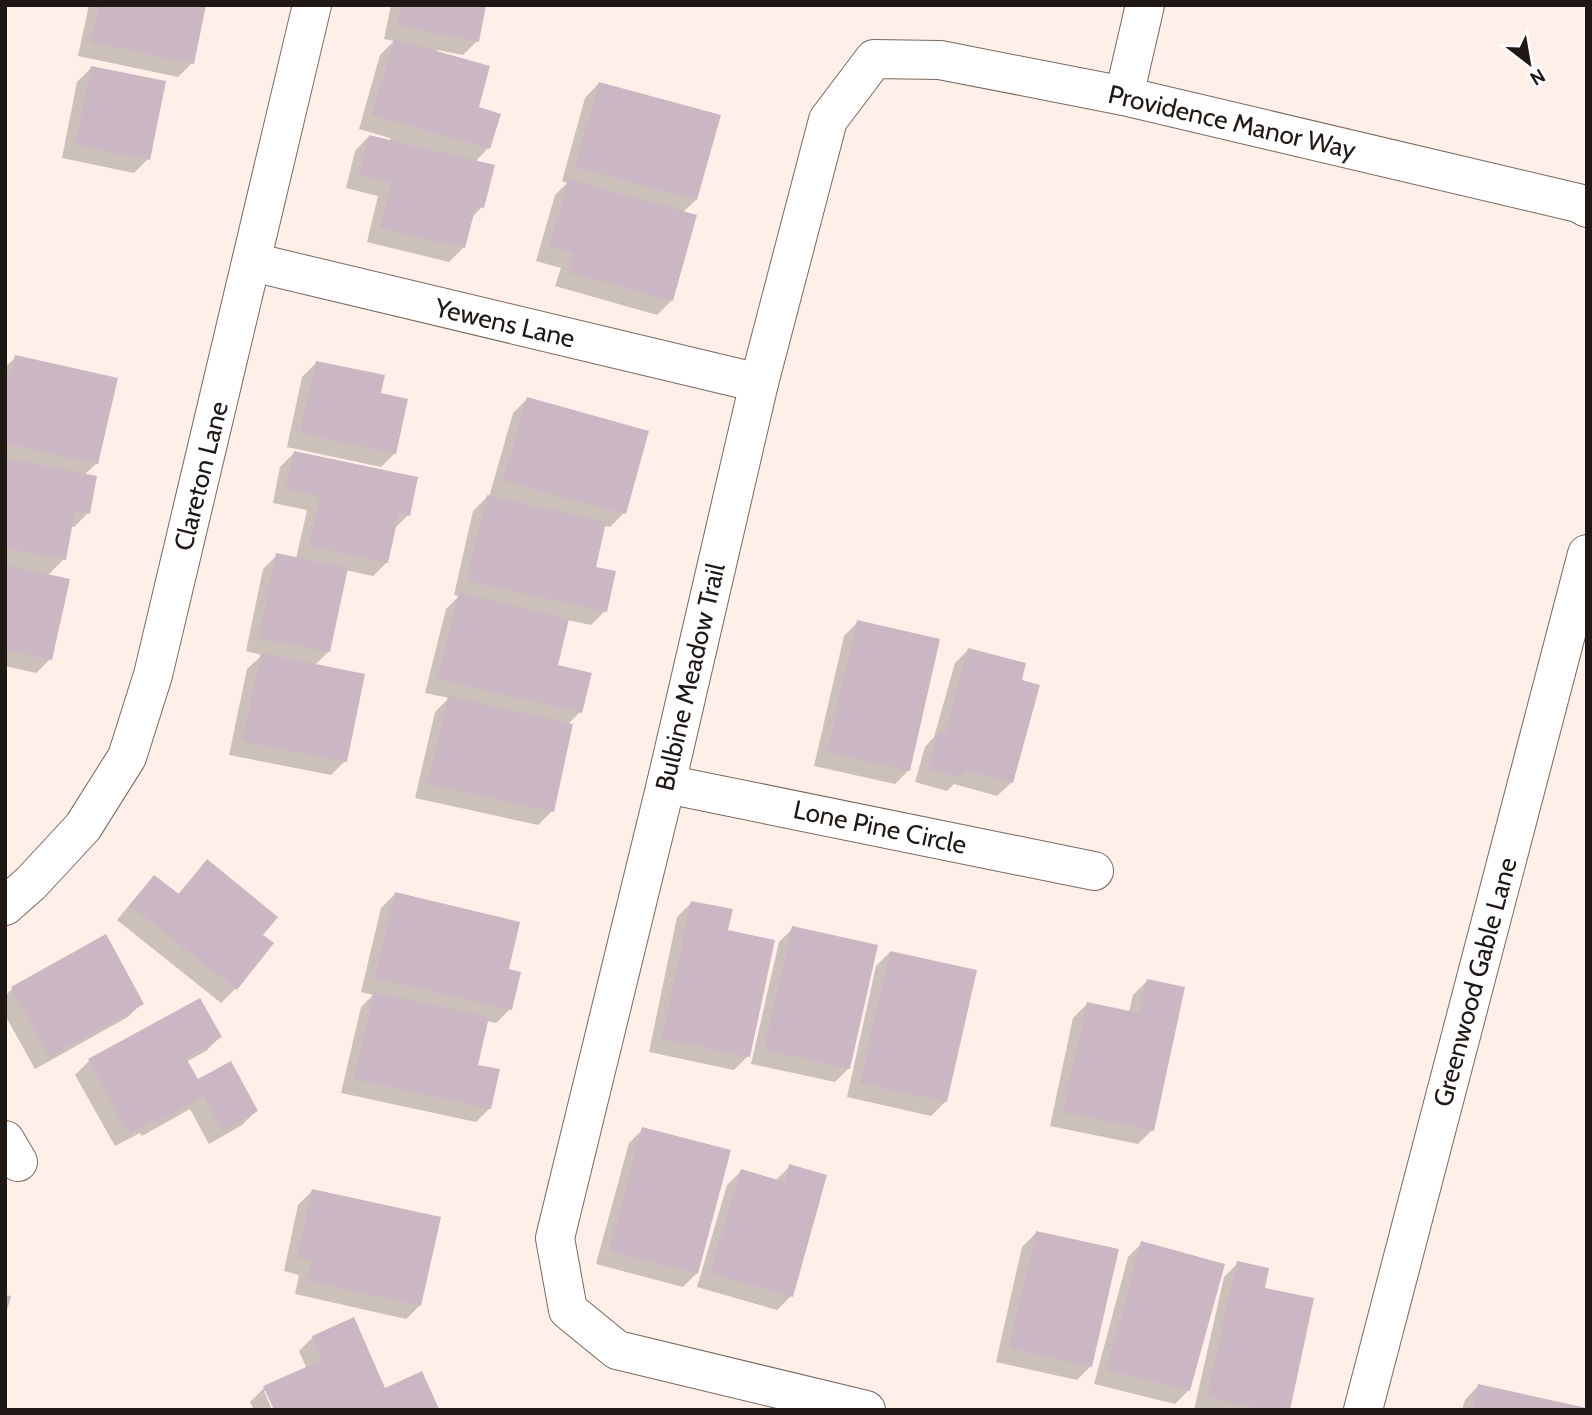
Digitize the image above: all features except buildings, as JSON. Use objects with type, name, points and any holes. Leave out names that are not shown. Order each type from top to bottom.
[{"type":"street","name":"Clareton Lane","points":[[5,906],[31,883],[83,827],[127,757],[153,675],[312,5]]},
{"type":"street","points":[[1124,96],[1145,5]]},
{"type":"street","name":"Providence Manor Way","points":[[874,60],[940,60],[1124,96],[1578,203],[1587,208]]},
{"type":"street","name":"Bulbine Meadow Trail","points":[[866,1410],[617,1350],[568,1310],[555,1238],[666,784],[759,383],[828,120],[874,60]]},
{"type":"street","name":"Yewens Lane","points":[[252,262],[759,383]]},
{"type":"street","name":"Greenwood Gable Lane","points":[[1363,1410],[1586,564]]},
{"type":"street","name":"Lone Pine Circle","points":[[666,784],[1094,871]]}]
